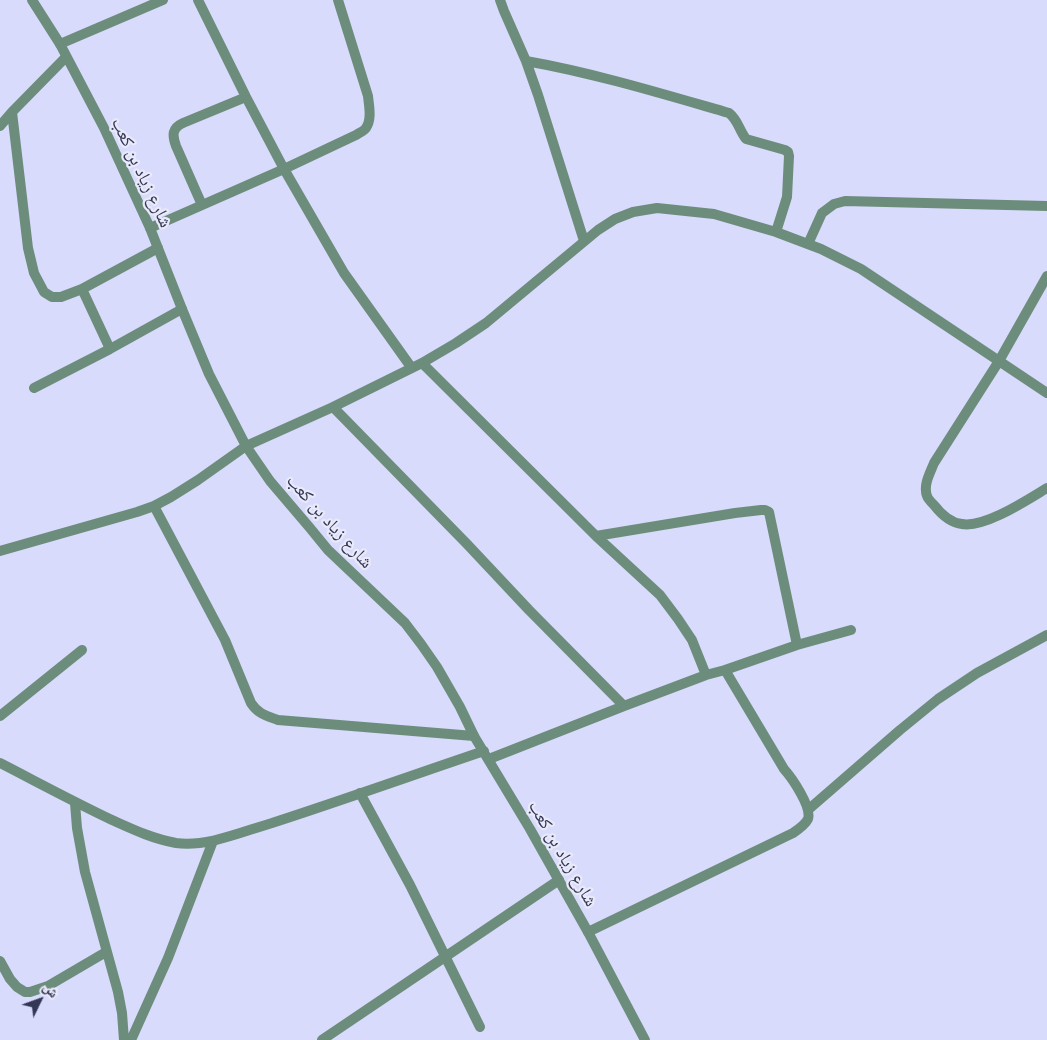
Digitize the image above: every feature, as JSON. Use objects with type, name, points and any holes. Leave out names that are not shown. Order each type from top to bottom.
[{"type":"street","name":"شارع زياد بن كعب","points":[[32,0],[60,44],[104,128],[150,228],[209,374],[246,446],[270,481],[322,543],[405,623],[422,644],[559,880],[645,1040]]},
{"type":"street","points":[[60,44],[163,0]]},
{"type":"street","points":[[198,0],[284,169],[344,273],[411,368]]},
{"type":"street","points":[[150,228],[284,169],[356,135],[366,128],[370,108],[368,96],[338,0]]},
{"type":"street","points":[[500,0],[538,95],[584,241]]},
{"type":"street","points":[[0,126],[66,57]]},
{"type":"street","points":[[526,61],[602,77],[729,113],[737,120],[746,139],[788,152],[787,197],[776,232]]},
{"type":"street","points":[[202,204],[173,138],[175,128],[246,97]]},
{"type":"street","points":[[12,112],[28,248],[34,273],[44,292],[52,297],[61,297],[82,289],[158,248]]},
{"type":"street","points":[[808,244],[822,213],[834,204],[845,201],[1047,206]]},
{"type":"street","points":[[0,550],[154,506],[172,497],[246,446],[333,407],[456,343],[486,323],[598,230],[615,219],[633,212],[657,208],[714,214],[776,232],[821,249],[861,269],[1047,393]]},
{"type":"street","points":[[1047,276],[999,361],[934,463],[926,486],[927,497],[938,511],[954,522],[964,525],[982,522],[1011,509],[1047,488]]},
{"type":"street","points":[[82,289],[110,349]]},
{"type":"street","points":[[34,388],[182,309]]},
{"type":"street","points":[[422,362],[596,536],[660,595],[692,640],[706,675]]},
{"type":"street","points":[[333,407],[624,706]]},
{"type":"street","points":[[154,506],[225,640],[246,693],[255,710],[278,720],[474,736]]},
{"type":"street","points":[[596,536],[735,513],[767,511],[770,515],[797,645]]},
{"type":"street","points":[[0,764],[75,803],[136,831],[162,840],[194,844],[213,841],[360,793],[486,755],[706,675],[797,645],[851,630]]},
{"type":"street","points":[[808,809],[938,699],[977,674],[1047,635]]},
{"type":"street","points":[[0,716],[82,650]]},
{"type":"street","points":[[588,932],[793,833],[807,821],[809,816],[808,809],[791,777],[784,769],[725,670]]},
{"type":"street","points":[[360,793],[410,885],[480,1027]]},
{"type":"street","points":[[75,803],[77,828],[85,872],[118,992],[124,1040]]},
{"type":"street","points":[[131,1040],[168,958],[213,841]]},
{"type":"street","points":[[322,1040],[559,880]]},
{"type":"street","points":[[0,961],[17,988],[30,992],[48,986],[106,952]]}]
